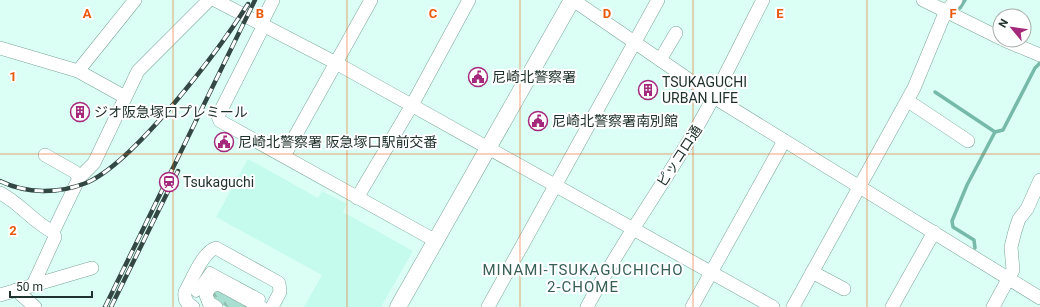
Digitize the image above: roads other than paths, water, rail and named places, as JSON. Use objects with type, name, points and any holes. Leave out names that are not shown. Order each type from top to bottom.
[{"type":"street","points":[[78,71],[135,0]]},
{"type":"street","points":[[20,298],[33,285],[56,237],[54,232],[79,178],[94,163],[138,71],[209,0]]},
{"type":"street","points":[[215,0],[230,5],[412,105],[773,307]]},
{"type":"street","points":[[273,0],[264,18],[264,24],[218,116],[220,121],[436,241]]},
{"type":"street","points":[[284,156],[371,0]]},
{"type":"street","points":[[357,198],[412,105],[469,0]]},
{"type":"street","points":[[398,307],[573,0],[634,43],[662,57],[717,92],[784,141],[862,182],[934,232],[1040,298]]},
{"type":"street","points":[[488,307],[658,0]]},
{"type":"street","name":"ピッコロ通","points":[[587,307],[616,255],[633,230],[717,92],[763,0]]},
{"type":"street","points":[[923,0],[945,13],[992,34]]},
{"type":"street","points":[[793,307],[908,101],[930,53],[945,13],[956,0]]},
{"type":"street","points":[[662,57],[676,32]]},
{"type":"street","points":[[0,48],[78,71],[125,97]]},
{"type":"street","points":[[1023,48],[1040,55]]},
{"type":"street","points":[[908,101],[968,142]]},
{"type":"street","points":[[692,307],[784,141]]},
{"type":"street","points":[[45,155],[75,172],[79,178]]},
{"type":"street","points":[[992,307],[1013,270],[1011,248],[1015,231],[1019,219],[1026,209],[1040,180]]},
{"type":"street","points":[[0,193],[13,200],[45,228],[54,232]]},
{"type":"street","points":[[892,307],[934,232]]},
{"type":"street","points":[[193,307],[188,304],[185,298],[185,292],[205,255],[211,249],[216,248],[279,283],[280,292],[272,307]]},
{"type":"street","points":[[33,285],[92,268]]},
{"type":"street","points":[[196,292],[210,272],[261,303]]},
{"type":"street","points":[[812,272],[844,289]]},
{"type":"street","points":[[216,307],[209,302],[206,295],[210,286],[216,284],[261,303]]},
{"type":"street","points":[[0,295],[20,298],[35,307]]},
{"type":"waterway","points":[[953,9],[960,8],[965,0]]},
{"type":"waterway","points":[[995,132],[1003,130],[1035,68],[1040,63]]},
{"type":"waterway","points":[[935,92],[995,132],[967,185],[952,221],[953,227],[974,240],[975,248]]},
{"type":"railway","points":[[105,307],[255,0]]},
{"type":"railway","points":[[0,181],[21,188],[54,191],[75,187],[86,183],[106,171],[151,130],[197,76],[248,4]]},
{"type":"railway","points":[[111,307],[178,171]]},
{"type":"place","name":"尼崎北警察署","points":[[478,77]]},
{"type":"place","name":"TSUKAGUCHI URBAN LIFE","points":[[648,90]]},
{"type":"place","name":"ジオ阪急塚口プレミール","points":[[80,112]]},
{"type":"place","name":"尼崎北警察署南別館","points":[[538,121]]},
{"type":"place","name":"尼崎北警察署 阪急塚口駅前交番","points":[[224,142]]},
{"type":"place","name":"Tsukaguchi","points":[[169,182]]},
{"type":"district","name":"MINAMI-TSUKAGUCHICHO 2-CHOME","points":[[583,278]]}]
